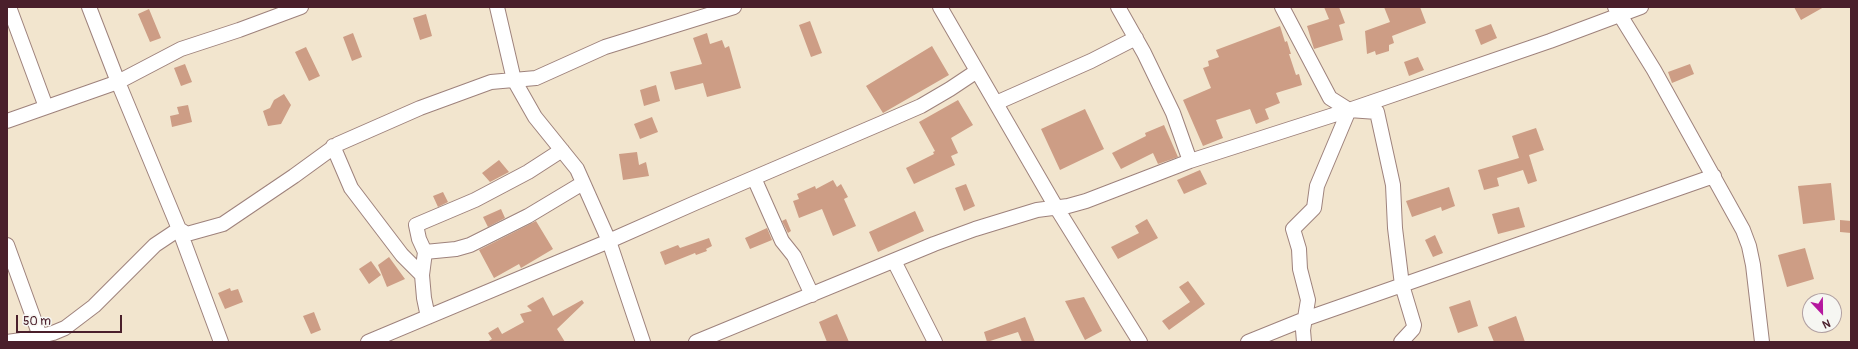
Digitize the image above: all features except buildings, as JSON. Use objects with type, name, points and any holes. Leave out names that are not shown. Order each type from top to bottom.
[{"type":"street","points":[[9,7],[46,107]]},
{"type":"street","points":[[89,7],[118,82],[179,229],[221,342]]},
{"type":"street","points":[[7,121],[118,82],[181,49],[239,30],[301,7]]},
{"type":"street","points":[[498,7],[514,80],[536,117],[577,169],[609,241],[643,342]]},
{"type":"street","points":[[179,229],[187,234],[223,224],[294,176],[334,146],[420,108],[491,82],[536,78],[605,47],[734,7]]},
{"type":"street","points":[[940,7],[1056,207],[1140,342]]},
{"type":"street","points":[[1118,7],[1136,38],[1172,113],[1190,161]]},
{"type":"street","points":[[1282,7],[1326,93],[1334,101],[1349,110],[1377,112],[1393,185],[1395,228],[1402,285],[1414,325],[1413,329],[1401,342]]},
{"type":"street","points":[[696,342],[975,229],[1037,210],[1068,206],[1086,201],[1190,161],[1349,110],[1550,41],[1617,11],[1641,7]]},
{"type":"street","points":[[1617,11],[1654,70],[1743,230],[1750,246],[1762,342]]},
{"type":"street","points":[[996,102],[1091,61],[1136,38]]},
{"type":"street","points":[[368,342],[609,241],[695,202],[921,106],[977,71]]},
{"type":"street","points":[[1304,342],[1302,335],[1308,300],[1300,269],[1299,249],[1292,229],[1314,208],[1317,186],[1349,110]]},
{"type":"street","points":[[334,146],[351,188],[402,254],[422,275]]},
{"type":"street","points":[[428,317],[424,298],[422,275],[425,252],[419,239],[416,225],[475,200],[528,172],[562,150]]},
{"type":"street","points":[[1248,342],[1402,285],[1714,176]]},
{"type":"street","points":[[754,178],[782,241],[794,256],[812,295]]},
{"type":"street","points":[[425,252],[456,249],[470,245],[528,216],[583,183]]},
{"type":"street","points":[[7,342],[53,333],[76,321],[112,290],[146,253],[179,229]]},
{"type":"street","points":[[7,245],[40,336]]},
{"type":"street","points":[[894,261],[935,342]]}]
